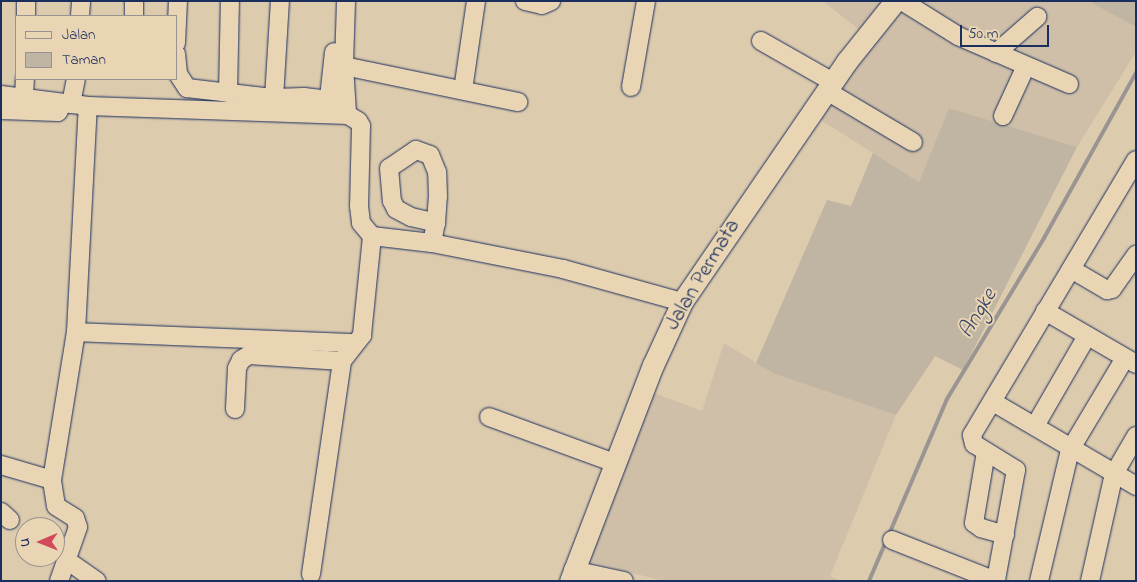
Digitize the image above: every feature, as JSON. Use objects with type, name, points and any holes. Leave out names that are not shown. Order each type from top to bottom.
[{"type":"main road","name":"Jalan Permata","points":[[571,576],[615,463],[682,302],[830,86],[895,1]]},
{"type":"street","points":[[26,1],[26,15]]},
{"type":"street","points":[[80,15],[81,1]]},
{"type":"street","points":[[134,1],[134,15]]},
{"type":"street","points":[[177,15],[178,1]]},
{"type":"street","points":[[228,93],[230,1]]},
{"type":"street","points":[[274,98],[280,1]]},
{"type":"street","points":[[336,1],[341,105]]},
{"type":"street","points":[[341,105],[346,1]]},
{"type":"street","points":[[463,90],[476,1]]},
{"type":"street","points":[[525,1],[542,5],[551,1]]},
{"type":"street","points":[[632,87],[646,1]]},
{"type":"street","points":[[902,1],[958,36],[1069,84]]},
{"type":"street","points":[[996,53],[1037,17]]},
{"type":"street","points":[[760,42],[913,142]]},
{"type":"street","points":[[344,66],[518,102]]},
{"type":"street","points":[[1003,116],[1026,66]]},
{"type":"street","points":[[178,74],[187,88],[341,105],[361,126],[359,206],[361,223],[372,236],[432,243],[620,282],[682,302]]},
{"type":"street","points":[[59,581],[68,561],[77,522],[56,506],[52,480],[76,332],[74,104],[76,80]]},
{"type":"street","points":[[1,95],[24,87],[74,104],[341,105]]},
{"type":"street","points":[[1,110],[58,112],[74,104]]},
{"type":"street","points":[[892,540],[996,580],[1016,470],[986,452],[971,439],[1071,269],[1129,186],[1136,160]]},
{"type":"street","points":[[432,243],[436,223]]},
{"type":"street","points":[[311,574],[342,361],[362,335],[372,236]]},
{"type":"street","points":[[1071,269],[1107,290],[1112,289],[1136,255]]},
{"type":"street","points":[[1039,581],[1070,450],[1130,361],[1045,311]]},
{"type":"street","points":[[76,332],[354,343]]},
{"type":"street","points":[[1035,426],[1087,336]]},
{"type":"street","points":[[235,409],[238,368],[241,360],[248,355],[342,361]]},
{"type":"street","points":[[993,402],[1035,426],[1070,450],[1136,486]]},
{"type":"street","points":[[489,417],[615,463]]},
{"type":"street","points":[[1090,581],[1114,474],[1136,436]]},
{"type":"street","points":[[986,452],[974,523],[981,528],[1005,535]]},
{"type":"street","points":[[1,465],[52,480]]},
{"type":"street","points":[[68,561],[97,581]]},
{"type":"street","points":[[571,576],[624,581]]},
{"type":"shaded area","points":[[823,1],[1093,1],[1136,27],[1136,52],[1077,147],[949,108],[919,182],[808,112],[867,36]]},
{"type":"shaded area","points":[[724,343],[775,374],[896,415],[830,576],[841,581],[664,581],[585,561],[646,390],[702,411]]},
{"type":"green space","points":[[1093,1],[1136,1],[1136,27],[1092,3]]},
{"type":"green space","points":[[949,108],[1077,147],[963,370],[935,356],[896,415],[775,374],[756,363],[827,200],[851,206],[873,153],[919,182]]},
{"type":"waterway","name":"Angke","points":[[869,581],[947,399],[1044,238],[1136,73]]}]
